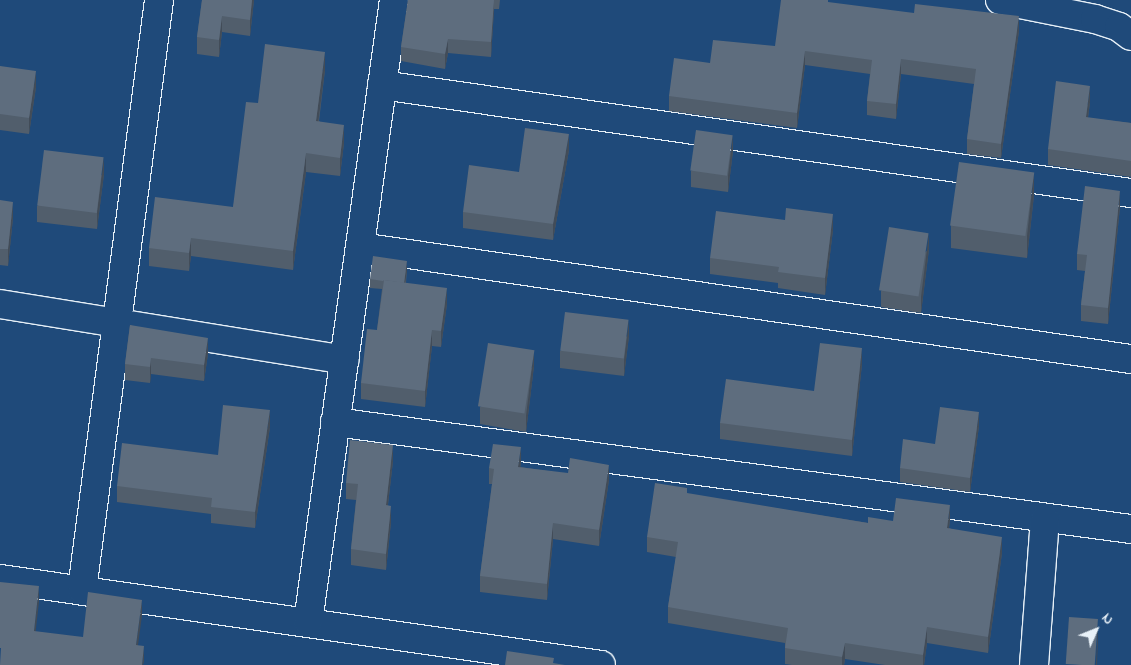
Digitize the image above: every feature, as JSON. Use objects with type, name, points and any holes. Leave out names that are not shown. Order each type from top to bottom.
[{"type":"street","points":[[82,590],[159,0]]},
{"type":"street","points":[[308,622],[394,0]]},
{"type":"street","points":[[1000,0],[1095,19],[1119,27],[1131,36]]},
{"type":"street","points":[[382,85],[1131,193]]},
{"type":"street","points":[[360,247],[1131,360]]},
{"type":"street","points":[[0,304],[344,360]]},
{"type":"street","points":[[336,422],[1045,519],[1131,529]]},
{"type":"street","points":[[1034,665],[1045,519]]},
{"type":"street","points":[[0,579],[601,665]]},
{"type":"building","points":[[202,0],[252,0],[250,20],[222,16],[219,40],[197,37]]},
{"type":"building","points":[[408,0],[494,0],[491,42],[448,39],[445,54],[401,47]]},
{"type":"building","points":[[781,0],[828,0],[828,2],[914,13],[915,4],[1019,16],[1001,144],[967,139],[976,69],[901,59],[896,104],[867,101],[872,60],[805,51],[797,113],[669,96],[674,58],[710,63],[713,40],[775,46]]},
{"type":"building","points":[[265,44],[325,52],[316,121],[344,125],[340,158],[306,153],[293,251],[191,238],[189,253],[149,248],[155,197],[233,207],[246,102],[258,103]]},
{"type":"building","points":[[0,66],[36,71],[29,118],[0,114]]},
{"type":"building","points":[[1056,81],[1090,86],[1086,117],[1131,123],[1131,161],[1048,149]]},
{"type":"building","points":[[525,128],[569,134],[553,224],[463,212],[469,165],[519,172]]},
{"type":"building","points":[[696,130],[733,135],[727,176],[690,171]]},
{"type":"building","points":[[44,150],[104,157],[97,213],[37,206]]},
{"type":"building","points":[[959,162],[1034,173],[1025,236],[950,225]]},
{"type":"building","points":[[1085,186],[1120,191],[1108,308],[1081,305],[1087,255],[1077,254]]},
{"type":"building","points":[[0,200],[13,202],[8,249],[0,249]]},
{"type":"building","points":[[786,208],[833,214],[825,278],[778,272],[779,267],[710,258],[716,211],[785,220]]},
{"type":"building","points":[[889,227],[929,233],[918,296],[879,290]]},
{"type":"building","points":[[373,256],[407,261],[404,283],[370,279]]},
{"type":"building","points":[[384,280],[447,288],[441,331],[432,330],[425,391],[361,383],[367,329],[377,330]]},
{"type":"building","points":[[565,312],[629,320],[624,359],[560,351]]},
{"type":"building","points":[[130,325],[208,338],[204,365],[151,358],[150,367],[125,364]]},
{"type":"building","points":[[488,343],[534,350],[524,414],[478,406]]},
{"type":"building","points":[[820,343],[862,348],[852,440],[720,423],[726,379],[814,391]]},
{"type":"building","points":[[223,405],[270,410],[255,512],[211,507],[212,498],[117,486],[122,443],[218,455]]},
{"type":"building","points":[[940,407],[979,412],[970,478],[900,468],[903,439],[935,444]]},
{"type":"building","points":[[350,440],[393,445],[386,505],[391,506],[386,554],[351,549],[358,484],[346,483]]},
{"type":"building","points":[[493,444],[521,447],[518,467],[568,473],[570,458],[609,465],[599,530],[553,523],[547,584],[480,576],[494,469],[489,468]]},
{"type":"building","points":[[655,483],[687,488],[687,493],[868,523],[868,517],[893,521],[896,498],[950,505],[947,528],[1002,537],[988,637],[927,627],[923,655],[845,643],[842,657],[785,648],[788,628],[668,607],[678,542],[647,537]]},
{"type":"building","points":[[0,582],[39,586],[34,631],[83,637],[88,592],[142,600],[136,645],[144,646],[142,665],[0,665]]},
{"type":"building","points":[[1069,617],[1098,619],[1095,665],[1066,664]]},
{"type":"building","points":[[507,651],[554,658],[553,663],[565,665],[505,665]]}]
